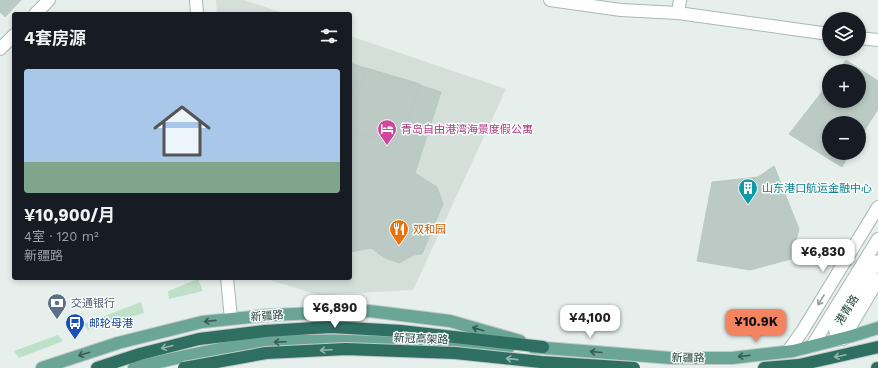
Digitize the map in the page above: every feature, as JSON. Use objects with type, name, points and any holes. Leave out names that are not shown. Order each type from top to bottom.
[{"type":"highway","points":[[97,368],[140,354],[199,339],[265,331],[331,327],[400,331],[543,347]]},
{"type":"highway","points":[[764,368],[799,365],[878,347]]},
{"type":"highway","name":"新冠高架路","points":[[184,368],[266,353],[346,349],[455,354],[541,362],[634,368]]},
{"type":"main road","name":"新疆路","points":[[42,368],[118,343],[202,322],[270,315],[369,311],[450,321],[543,347]]},
{"type":"main road","name":"新疆路","points":[[134,368],[191,354],[261,343],[310,340],[376,341],[466,347],[543,347],[672,358],[732,358],[788,352],[878,328]]},
{"type":"street","points":[[37,12],[49,0]]},
{"type":"street","points":[[196,0],[197,12]]},
{"type":"street","points":[[550,0],[621,10],[678,13],[822,33]]},
{"type":"street","points":[[678,13],[680,0]]},
{"type":"street","points":[[0,49],[12,37]]},
{"type":"street","points":[[866,39],[878,40]]},
{"type":"street","points":[[788,352],[878,207]]},
{"type":"street","points":[[812,346],[878,239]]},
{"type":"street","name":"港青路","points":[[840,339],[835,329],[878,261]]},
{"type":"street","points":[[227,280],[231,319]]},
{"type":"street","points":[[840,339],[878,280]]},
{"type":"street","points":[[634,355],[634,368]]},
{"type":"shaded area","points":[[216,0],[244,0],[280,12],[217,12]]},
{"type":"shaded area","points":[[352,37],[506,89],[413,290],[318,295],[270,280],[352,280]]},
{"type":"green space","points":[[198,280],[203,291],[169,299],[168,291]]},
{"type":"green space","points":[[141,302],[144,313],[88,330],[84,324]]},
{"type":"green space","points":[[58,335],[63,341],[19,358],[14,351]]},
{"type":"building","points":[[0,0],[21,0],[5,17],[0,12]]},
{"type":"building","points":[[846,60],[852,64],[843,64]]},
{"type":"building","name":"青岛自由港湾海景度假公寓","points":[[352,64],[441,92],[415,173],[437,187],[443,204],[422,254],[414,255],[399,263],[385,258],[371,248],[352,252]]},
{"type":"building","points":[[366,68],[420,84],[401,145],[352,132],[352,115]]},
{"type":"building","points":[[866,73],[878,81],[878,109],[866,128],[866,116],[822,116],[822,155],[789,134],[822,92],[822,108],[866,108]]},
{"type":"building","points":[[831,160],[846,160],[842,167]]},
{"type":"building","name":"山东港口航运金融中心","points":[[774,166],[799,229],[791,259],[750,270],[697,261],[712,182],[758,177]]},
{"type":"place","name":"青岛自由港湾海景度假公寓","points":[[387,146]]},
{"type":"place","name":"山东港口航运金融中心","points":[[748,205]]},
{"type":"place","name":"双和园","points":[[399,246]]},
{"type":"place","name":"交通银行","points":[[57,320]]},
{"type":"place","name":"邮轮母港","points":[[75,340]]}]
